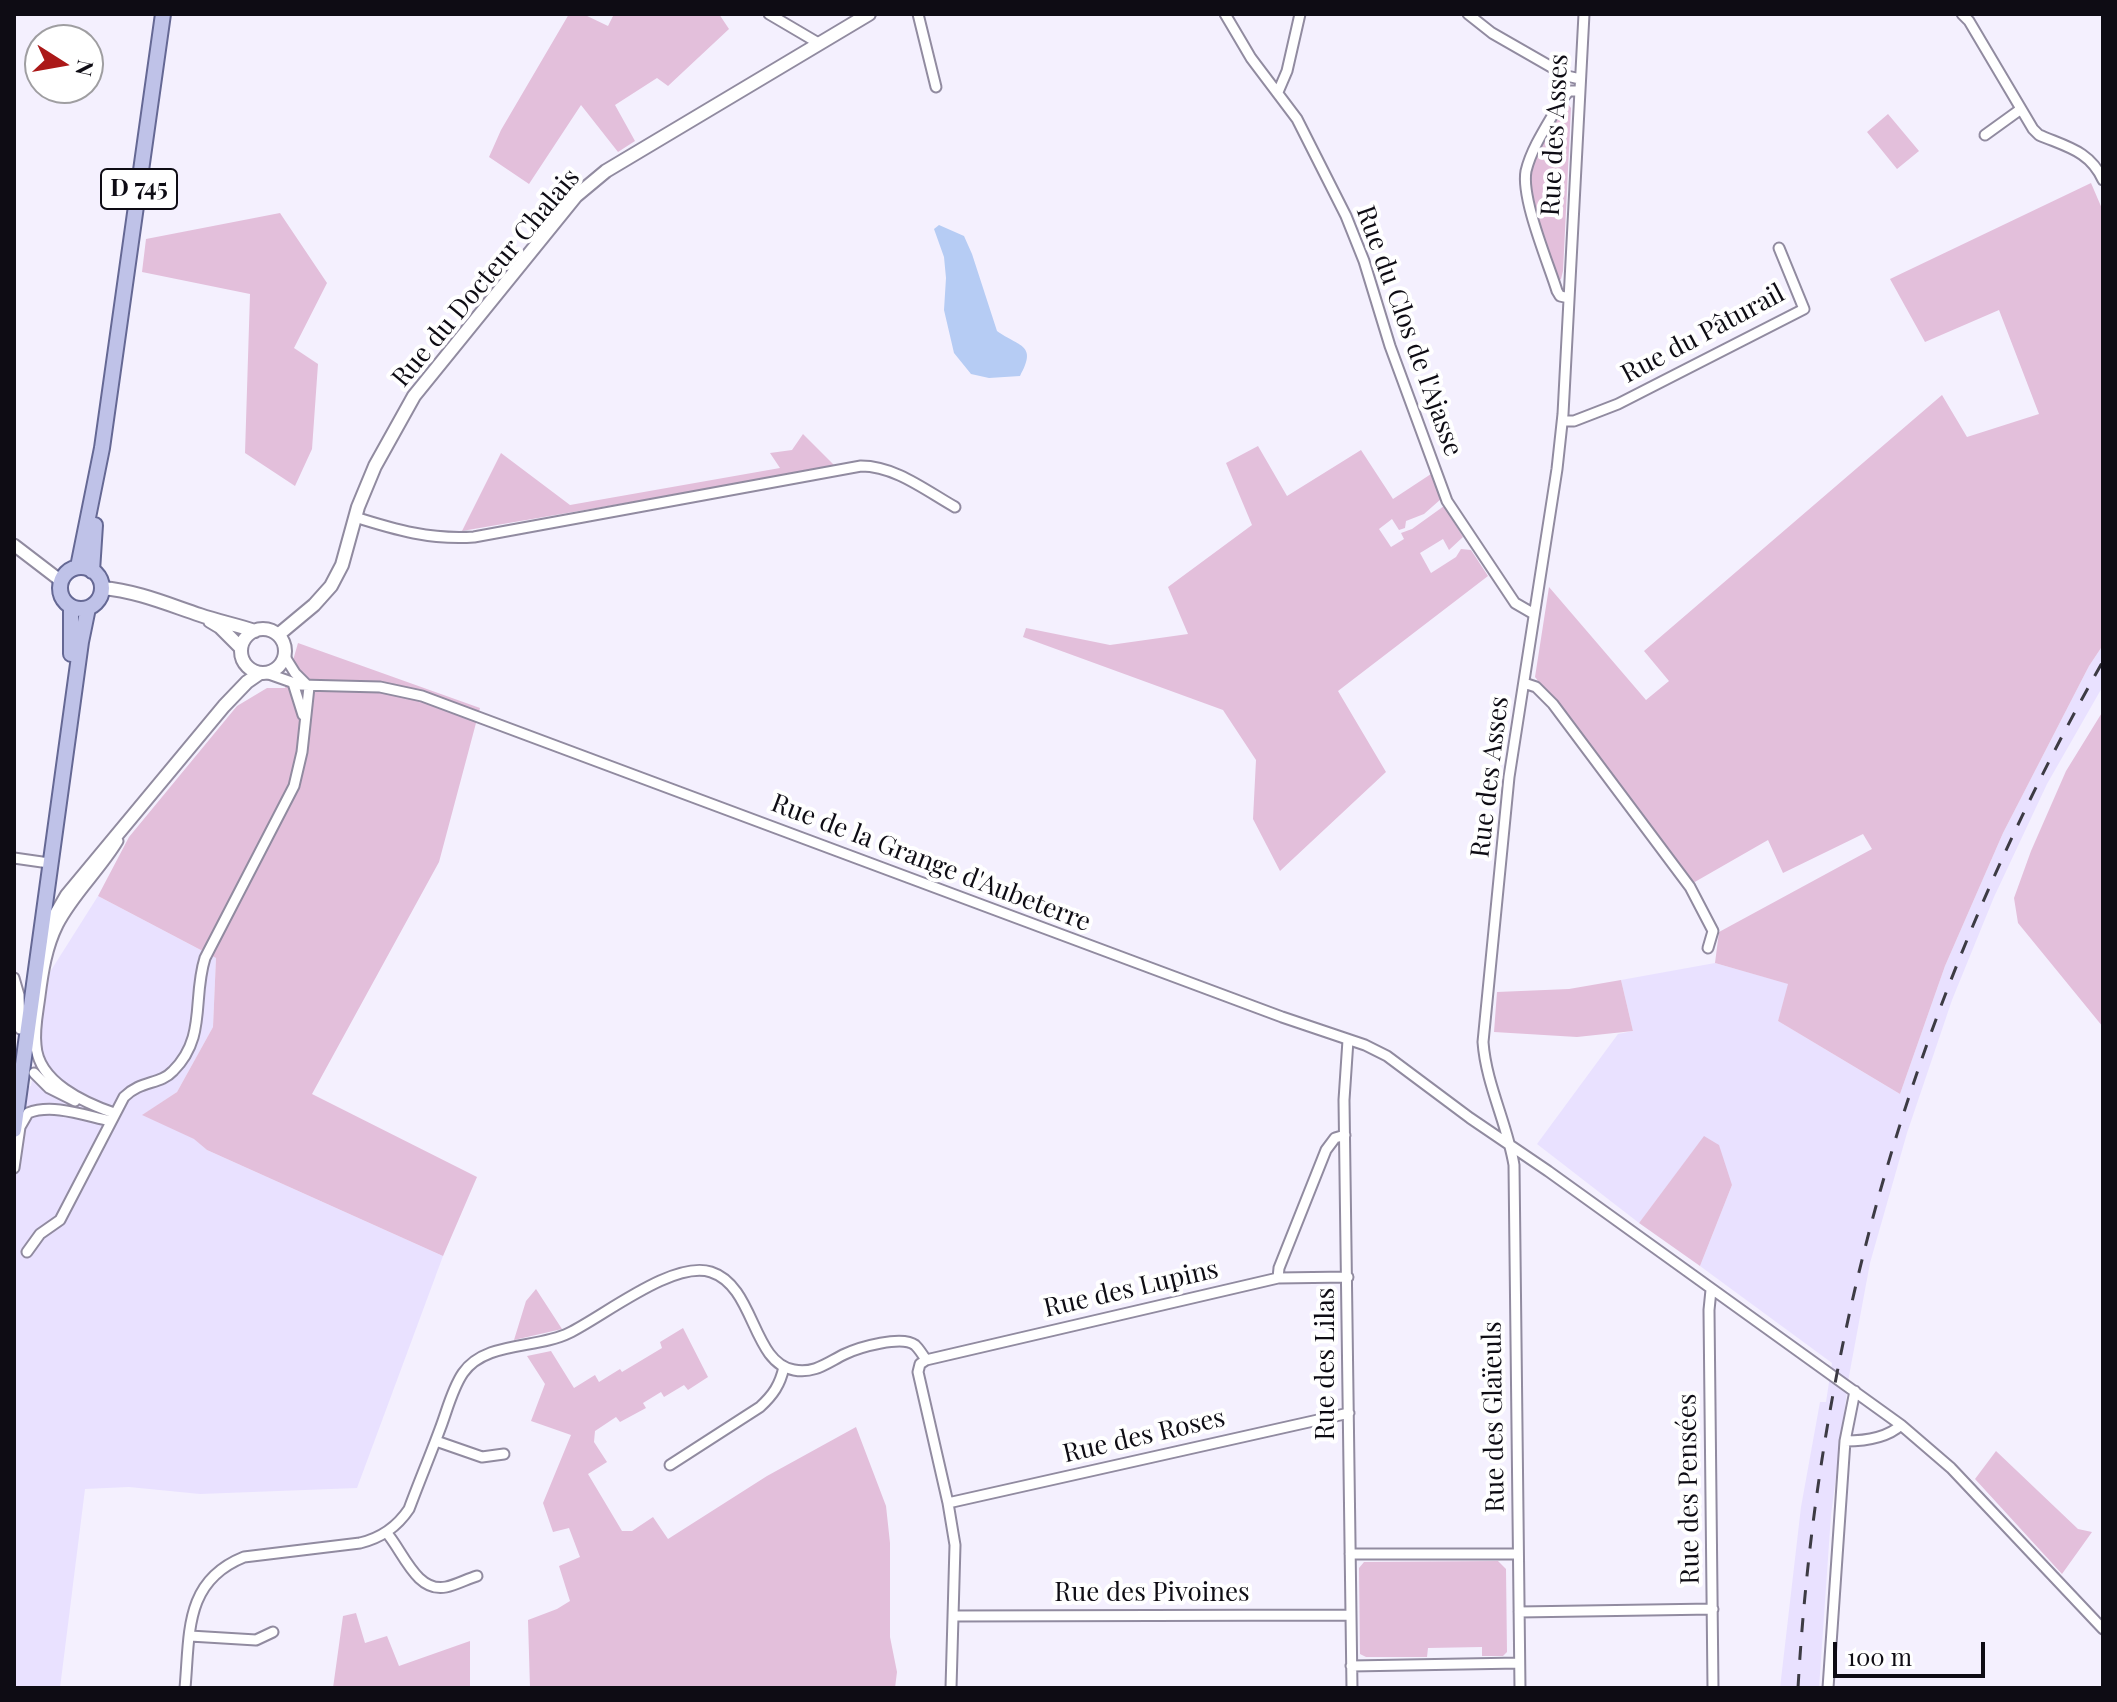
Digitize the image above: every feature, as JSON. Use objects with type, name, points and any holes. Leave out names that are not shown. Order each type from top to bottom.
[{"type":"main road","name":"D 745","points":[[85,569],[163,14]]},
{"type":"main road","name":"Rue du Docteur Chalais","points":[[278,635],[314,605],[331,586],[342,565],[355,517],[375,466],[414,396],[576,196],[606,171],[869,14]]},
{"type":"main road","points":[[14,1068],[81,642],[88,608],[98,600],[102,588],[97,575],[85,569],[68,572],[61,581],[62,599],[71,607],[88,608]]},
{"type":"main road","points":[[37,948],[67,895],[224,706],[247,682],[277,668],[285,657],[285,646],[278,635],[270,630],[255,631],[123,589],[102,588]]},
{"type":"main road","points":[[14,1130],[72,645],[71,607]]},
{"type":"main road","points":[[204,617],[220,627],[241,648]]},
{"type":"main road","points":[[255,631],[246,638],[241,655],[248,667],[263,673]]},
{"type":"street","points":[[769,14],[820,44]]},
{"type":"street","points":[[918,14],[936,87]]},
{"type":"street","name":"Rue du Clos de l'Ajasse","points":[[1225,14],[1251,58],[1304,131],[1362,256],[1390,346],[1447,501],[1515,603],[1534,614]]},
{"type":"street","points":[[1278,92],[1287,71],[1300,14]]},
{"type":"street","points":[[1468,14],[1492,33],[1567,76],[1580,79]]},
{"type":"street","name":"Rue des Asses","points":[[1511,1146],[1485,1061],[1483,1042],[1509,777],[1563,421],[1584,14]]},
{"type":"street","points":[[1962,14],[2039,135],[2089,157],[2103,180]]},
{"type":"street","points":[[1569,298],[1560,296],[1557,291],[1531,210],[1525,179],[1532,156],[1562,99],[1569,91],[1579,91]]},
{"type":"street","points":[[1985,135],[2021,109]]},
{"type":"street","name":"Rue du Pâturail","points":[[1563,421],[1574,421],[1618,404],[1804,309],[1779,248]]},
{"type":"street","points":[[355,517],[422,537],[474,537],[861,466],[890,470],[955,507]]},
{"type":"street","points":[[14,545],[61,581]]},
{"type":"street","points":[[27,1252],[40,1234],[60,1220],[124,1097],[133,1087],[172,1074],[188,1053],[197,1030],[199,976],[205,958],[294,786],[302,752],[303,718],[309,687],[285,657]]},
{"type":"street","name":"Rue de la Grange d'Aubeterre","points":[[263,673],[309,687],[380,687],[422,696],[877,867],[1365,1045],[1387,1056],[1511,1146]]},
{"type":"street","points":[[293,683],[303,718]]},
{"type":"street","points":[[1524,683],[1536,687],[1553,704],[1690,887],[1713,931],[1708,948]]},
{"type":"street","points":[[112,1117],[63,1088],[37,1053],[35,1042],[44,968],[56,927],[82,888],[108,858],[128,822]]},
{"type":"street","points":[[14,858],[45,863]]},
{"type":"street","points":[[14,978],[19,995],[20,1029]]},
{"type":"street","name":"Rue des Lilas","points":[[1348,1040],[1345,1135],[1352,1688]]},
{"type":"street","points":[[34,1073],[63,1097],[82,1102]]},
{"type":"street","points":[[14,1168],[24,1116],[34,1111],[55,1110],[112,1117]]},
{"type":"street","points":[[1278,1278],[1279,1268],[1326,1150],[1335,1138],[1345,1135]]},
{"type":"street","points":[[1511,1146],[1901,1425],[1951,1468],[2103,1629]]},
{"type":"street","name":"Rue des Glaïeuls","points":[[1511,1146],[1514,1165],[1520,1688]]},
{"type":"street","points":[[185,1688],[191,1616],[197,1598],[206,1583],[229,1563],[244,1557],[377,1539],[402,1519],[409,1509],[455,1388],[472,1362],[482,1355],[567,1334],[668,1276],[684,1270],[712,1272],[725,1279],[738,1293],[774,1359],[784,1367],[808,1371],[819,1369],[848,1352],[900,1339],[915,1346],[926,1360],[920,1364],[918,1372],[955,1545],[951,1688]]},
{"type":"street","name":"Rue des Lupins","points":[[926,1360],[1278,1278],[1348,1277]]},
{"type":"street","name":"Rue des Pensées","points":[[1711,1290],[1713,1688]]},
{"type":"street","points":[[670,1465],[760,1407],[781,1382],[784,1367]]},
{"type":"street","points":[[1828,1688],[1845,1441],[1855,1391]]},
{"type":"street","name":"Rue des Roses","points":[[948,1503],[1349,1413]]},
{"type":"street","points":[[1845,1441],[1893,1433],[1901,1425]]},
{"type":"street","points":[[436,1441],[482,1457],[504,1454]]},
{"type":"street","points":[[386,1532],[426,1585],[446,1587],[477,1576]]},
{"type":"street","points":[[1350,1554],[1518,1554]]},
{"type":"street","points":[[1519,1612],[1713,1609]]},
{"type":"street","name":"Rue des Pivoines","points":[[954,1616],[1350,1615]]},
{"type":"street","points":[[190,1636],[256,1640],[273,1632]]},
{"type":"street","points":[[1351,1666],[1519,1663]]},
{"type":"shaded area","points":[[569,14],[583,14],[608,26],[614,14],[719,14],[729,29],[668,86],[657,78],[615,105],[635,141],[618,152],[581,105],[529,184],[489,157],[501,130]]},
{"type":"shaded area","points":[[1568,104],[1571,108],[1563,271],[1557,282],[1529,191],[1530,171],[1561,106]]},
{"type":"shaded area","points":[[1888,114],[1919,151],[1897,169],[1867,132]]},
{"type":"shaded area","points":[[2091,183],[2103,211],[2103,645],[2089,666],[2003,833],[1945,966],[1900,1094],[1778,1021],[1788,984],[1715,963],[1719,932],[1872,849],[1863,834],[1783,873],[1768,840],[1693,883],[1535,677],[1549,587],[1646,700],[1669,681],[1644,651],[1942,395],[1967,437],[2039,414],[1999,310],[1925,342],[1890,279]]},
{"type":"shaded area","points":[[280,213],[327,283],[294,348],[318,364],[312,449],[295,486],[245,453],[250,294],[142,272],[146,239]]},
{"type":"shaded area","points":[[803,434],[836,467],[462,531],[501,453],[570,505],[780,468],[770,453],[792,450]]},
{"type":"shaded area","points":[[1258,446],[1287,496],[1361,450],[1393,499],[1431,474],[1441,499],[1424,514],[1406,521],[1405,528],[1399,530],[1392,519],[1379,529],[1391,547],[1404,539],[1401,533],[1412,529],[1444,506],[1463,537],[1449,550],[1443,539],[1420,553],[1431,573],[1456,557],[1461,549],[1471,550],[1488,576],[1338,691],[1386,772],[1280,871],[1253,819],[1256,760],[1223,710],[1023,637],[1026,628],[1110,645],[1188,634],[1168,587],[1252,525],[1226,463]]},
{"type":"shaded area","points":[[298,643],[480,708],[439,862],[312,1094],[477,1177],[443,1256],[207,1150],[194,1139],[142,1115],[177,1092],[213,1027],[216,958],[98,896],[129,837],[237,706],[267,688],[285,688]]},
{"type":"shaded area","points":[[2103,645],[2103,686],[2047,784],[1994,897],[1952,1000],[1907,1133],[1870,1263],[1849,1376],[1831,1515],[1819,1688],[1780,1688],[1801,1507],[1820,1402],[1826,1402],[1832,1363],[1700,1266],[1732,1185],[1704,1137],[1639,1223],[1537,1144],[1618,1034],[1633,1031],[1621,980],[1715,963],[1789,984],[1778,1021],[1900,1094],[1945,966],[2003,833],[2089,666]]},
{"type":"shaded area","points":[[2103,711],[2103,1027],[2018,923],[2014,898],[2066,771]]},
{"type":"shaded area","points":[[98,896],[216,958],[213,1027],[177,1092],[143,1115],[195,1139],[207,1150],[443,1256],[357,1488],[200,1494],[129,1487],[85,1489],[60,1688],[14,1688],[14,1088],[31,1086],[50,972]]},
{"type":"shaded area","points":[[1621,980],[1633,1031],[1577,1037],[1494,1032],[1497,992],[1569,989]]},
{"type":"shaded area","points":[[1704,1136],[1719,1145],[1732,1185],[1700,1266],[1639,1223]]},
{"type":"shaded area","points":[[536,1289],[562,1329],[514,1340],[526,1301]]},
{"type":"shaded area","points":[[683,1328],[708,1377],[688,1390],[684,1385],[664,1397],[661,1392],[643,1403],[646,1408],[620,1422],[616,1417],[595,1431],[594,1442],[607,1462],[588,1474],[622,1531],[632,1531],[653,1517],[668,1539],[767,1476],[856,1427],[886,1506],[890,1543],[890,1637],[897,1672],[895,1688],[530,1688],[528,1620],[570,1601],[559,1566],[580,1557],[569,1528],[553,1532],[543,1503],[571,1435],[531,1421],[545,1384],[527,1356],[551,1351],[574,1388],[595,1375],[599,1382],[620,1369],[622,1372],[662,1348],[660,1342]]},
{"type":"shaded area","points":[[1996,1451],[2078,1529],[2092,1532],[2062,1574],[1975,1479]]},
{"type":"shaded area","points":[[1498,1561],[1506,1569],[1507,1652],[1503,1656],[1482,1656],[1482,1647],[1428,1648],[1427,1657],[1366,1657],[1360,1654],[1359,1568],[1364,1562]]},
{"type":"shaded area","points":[[356,1613],[365,1643],[387,1636],[399,1666],[470,1641],[470,1688],[333,1688],[343,1616]]},
{"type":"water","points":[[939,225],[964,236],[997,331],[1026,352],[1025,366],[1020,376],[989,378],[971,374],[954,353],[944,310],[944,257],[934,229]]},
{"type":"railway","points":[[1798,1688],[1810,1551],[1829,1417],[1856,1286],[1890,1157],[1932,1030],[1982,905],[2039,782],[2103,661]]}]
